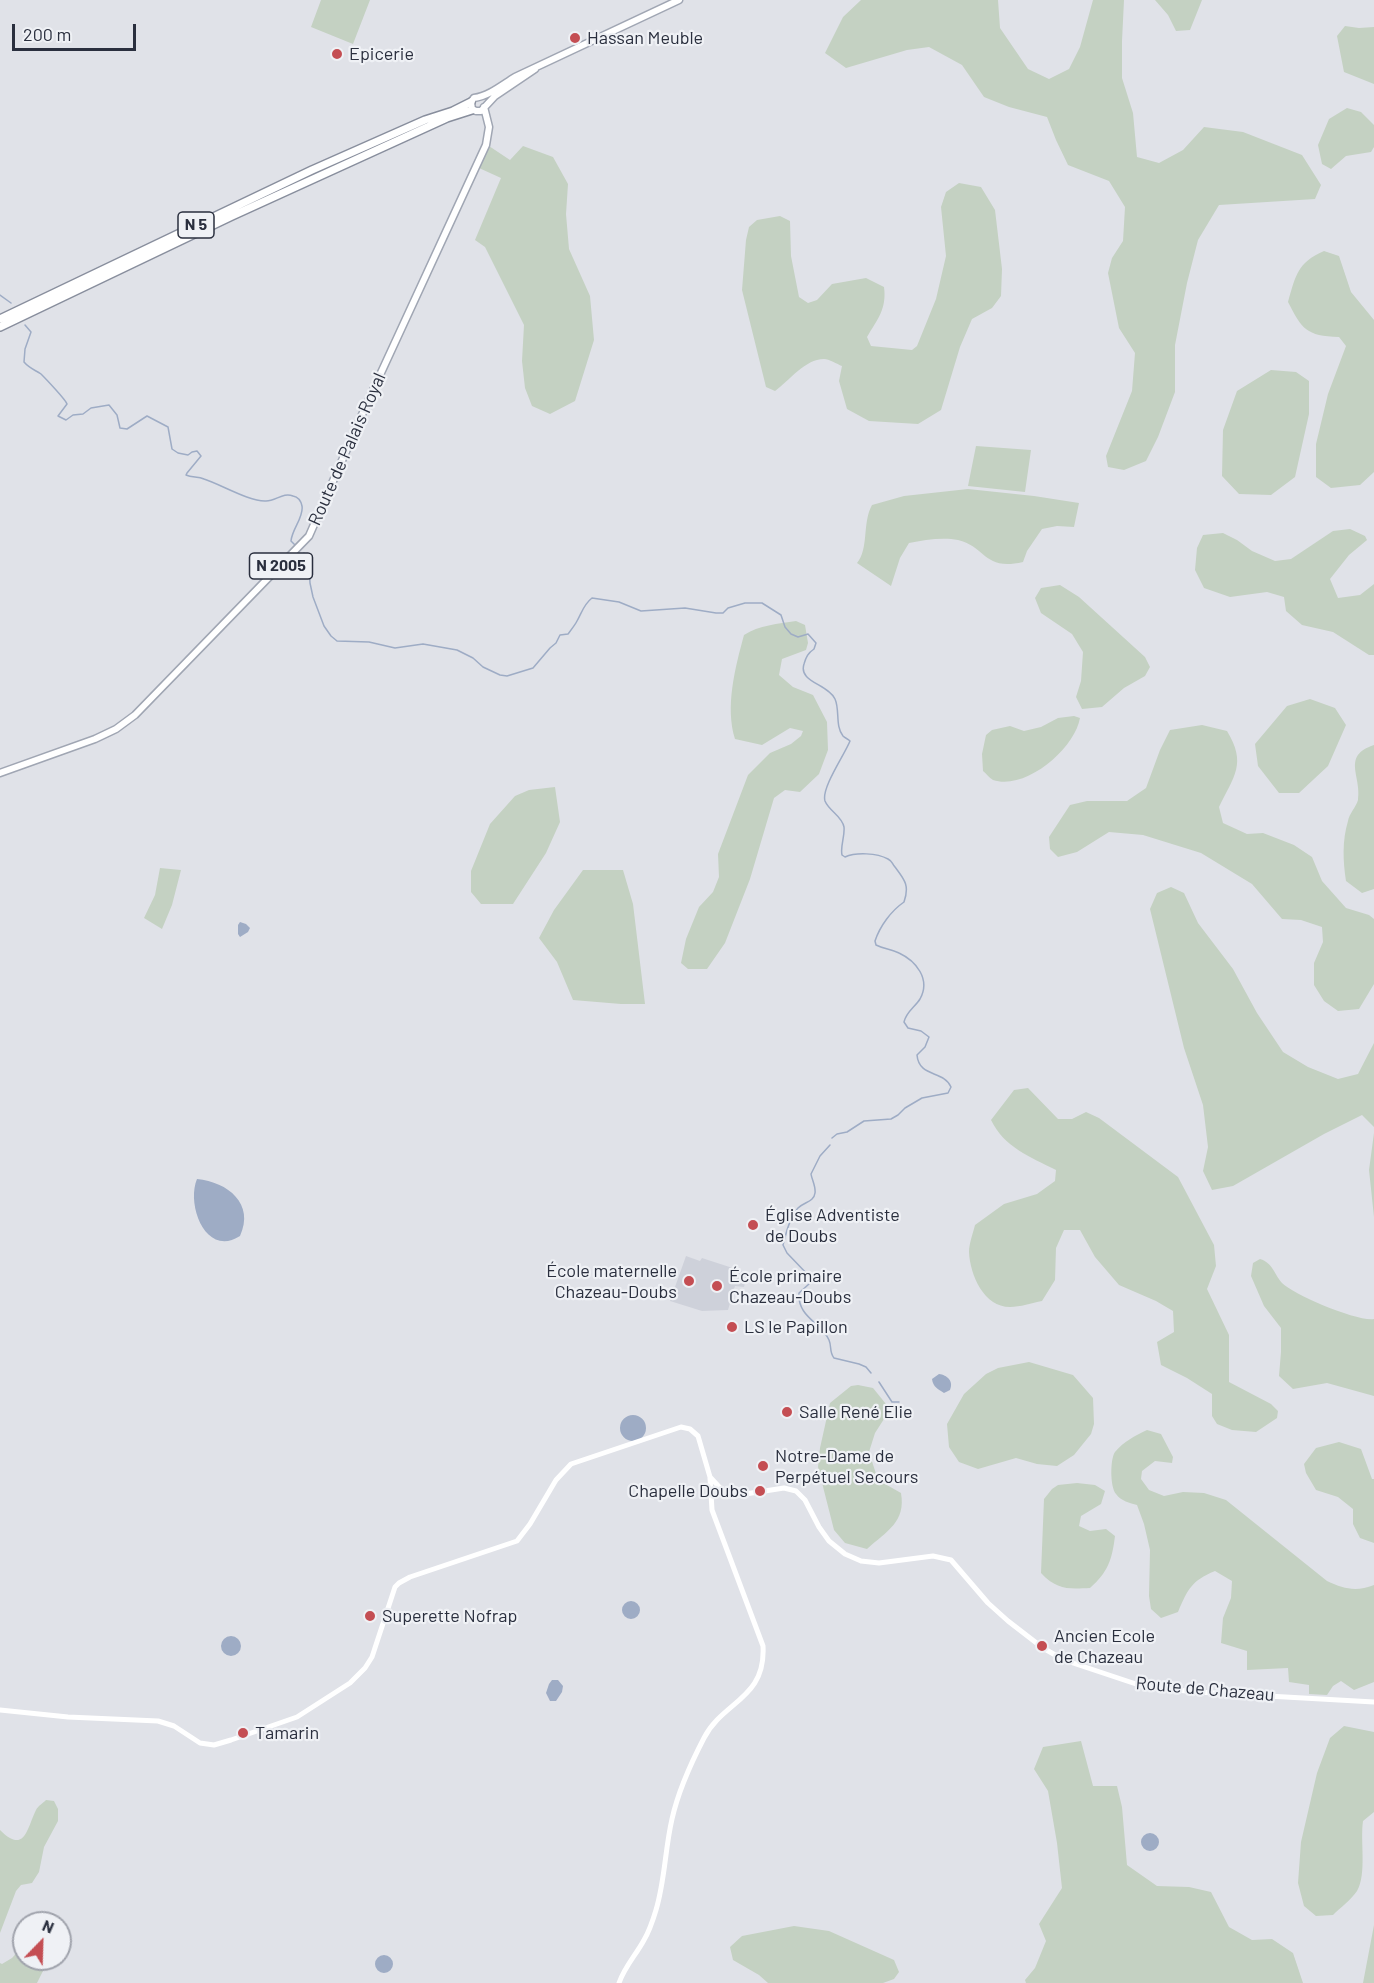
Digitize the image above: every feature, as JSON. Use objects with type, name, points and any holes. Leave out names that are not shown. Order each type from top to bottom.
[{"type":"highway","name":"N 5","points":[[0,319],[312,170],[471,102]]},
{"type":"highway","name":"N 5","points":[[0,327],[232,216],[445,119],[475,111]]},
{"type":"highway","points":[[425,120],[430,123],[445,119]]},
{"type":"main road","name":"N 5","points":[[471,102],[474,98],[480,98],[516,77],[679,0]]},
{"type":"main road","name":"N 5","points":[[475,111],[535,69]]},
{"type":"main road","points":[[480,98],[484,100],[489,132]]},
{"type":"main road","points":[[471,102],[475,111],[486,122],[489,132]]},
{"type":"main road","name":"Route de Palais Royal","points":[[0,773],[101,737],[135,715],[309,536],[368,401],[486,145],[489,132]]},
{"type":"main road","points":[[0,1710],[68,1717],[158,1721],[174,1726],[200,1743],[214,1745],[297,1717],[350,1683],[365,1668],[372,1657],[391,1597],[399,1582],[517,1541],[530,1524],[555,1480],[571,1464],[684,1427],[698,1436],[710,1477],[712,1510],[763,1646],[763,1660],[761,1672],[750,1690],[705,1737],[684,1785],[672,1821],[663,1884],[653,1921],[645,1939],[628,1962],[620,1983]]},
{"type":"main road","name":"Route de Chazeau","points":[[710,1477],[719,1489],[735,1494],[784,1488],[796,1491],[805,1500],[829,1541],[845,1554],[861,1561],[879,1563],[933,1556],[951,1560],[988,1604],[1043,1648],[1064,1660],[1134,1685],[1197,1692],[1374,1702]]},
{"type":"shaded area","name":"École primaire Chazeau-Doubs","points":[[686,1256],[700,1261],[702,1258],[745,1272],[747,1276],[744,1287],[735,1286],[728,1310],[702,1311],[670,1301]]},
{"type":"green space","points":[[321,0],[370,0],[353,44],[311,27]]},
{"type":"green space","points":[[861,0],[998,0],[1000,28],[1028,69],[1049,79],[1069,69],[1080,47],[1093,0],[1124,0],[1122,78],[1133,113],[1137,157],[1159,163],[1183,150],[1204,127],[1243,132],[1302,155],[1321,185],[1315,199],[1219,205],[1198,240],[1175,345],[1175,392],[1146,461],[1124,470],[1108,467],[1106,456],[1132,391],[1135,353],[1119,328],[1108,273],[1112,258],[1123,241],[1125,207],[1109,181],[1068,165],[1047,117],[1009,107],[984,97],[962,65],[929,47],[907,50],[846,68],[825,53],[843,17]]},
{"type":"green space","points":[[1155,0],[1202,0],[1190,30],[1176,31],[1168,15]]},
{"type":"green space","points":[[1345,26],[1374,27],[1374,84],[1344,72],[1337,36]]},
{"type":"green space","points":[[1347,108],[1361,112],[1374,125],[1374,147],[1371,152],[1346,156],[1331,169],[1322,164],[1318,145],[1329,119]]},
{"type":"green space","points":[[489,146],[510,160],[523,146],[553,157],[568,184],[566,214],[569,249],[590,296],[594,340],[575,401],[550,414],[532,406],[525,388],[522,361],[524,325],[485,247],[475,240],[501,178],[479,168]]},
{"type":"green space","points":[[959,183],[981,187],[995,210],[1002,269],[1001,296],[992,308],[972,319],[960,347],[941,410],[918,424],[869,421],[847,409],[839,381],[842,366],[826,359],[804,366],[775,391],[766,387],[742,290],[749,227],[757,220],[780,216],[790,221],[791,256],[799,297],[808,303],[817,300],[832,284],[866,278],[884,287],[883,308],[867,337],[871,346],[912,350],[917,346],[936,299],[946,256],[941,207],[946,192]]},
{"type":"green space","points":[[1324,251],[1339,256],[1351,292],[1374,320],[1374,472],[1360,485],[1331,488],[1316,477],[1316,444],[1328,394],[1346,346],[1339,337],[1319,335],[1306,329],[1297,319],[1288,302],[1293,284],[1303,265]]},
{"type":"green space","points":[[1271,370],[1296,372],[1309,381],[1309,414],[1295,477],[1271,495],[1239,494],[1222,476],[1223,430],[1237,391]]},
{"type":"green space","points":[[976,446],[1031,450],[1025,492],[968,486]]},
{"type":"green space","points":[[968,489],[1079,503],[1074,527],[1057,526],[1042,529],[1027,551],[1023,562],[1010,564],[993,561],[967,543],[958,540],[940,539],[909,543],[900,558],[891,586],[857,563],[863,551],[867,520],[872,505],[904,496]]},
{"type":"green space","points":[[1350,529],[1365,536],[1367,540],[1349,555],[1330,579],[1338,598],[1360,595],[1374,584],[1374,655],[1369,655],[1333,632],[1302,625],[1286,611],[1284,597],[1267,592],[1230,597],[1204,588],[1195,570],[1197,548],[1203,535],[1223,533],[1252,551],[1275,561],[1291,559],[1333,531]]},
{"type":"green space","points":[[1060,585],[1079,597],[1145,657],[1150,667],[1145,676],[1124,688],[1102,707],[1082,709],[1076,697],[1081,681],[1083,652],[1072,634],[1041,613],[1035,598],[1041,588]]},
{"type":"green space","points":[[796,621],[805,625],[808,643],[806,650],[782,659],[779,675],[793,687],[813,695],[827,722],[828,750],[819,774],[800,792],[785,790],[774,798],[750,879],[725,943],[707,969],[688,969],[681,963],[686,939],[699,907],[713,892],[719,877],[718,854],[748,775],[770,753],[791,744],[801,736],[803,731],[790,728],[762,745],[735,739],[731,701],[744,635],[762,627]]},
{"type":"green space","points":[[1310,699],[1335,708],[1346,725],[1328,766],[1299,793],[1279,793],[1258,766],[1255,744],[1287,706]]},
{"type":"green space","points":[[1074,716],[1080,718],[1069,742],[1059,754],[1034,773],[1006,782],[993,780],[983,771],[982,754],[986,735],[992,730],[1010,726],[1024,731],[1041,727],[1058,718]]},
{"type":"green space","points":[[1202,725],[1227,731],[1236,752],[1236,770],[1219,807],[1223,823],[1247,834],[1263,833],[1294,845],[1312,857],[1322,881],[1346,908],[1369,915],[1374,919],[1374,984],[1359,1009],[1338,1011],[1324,1001],[1314,985],[1314,963],[1323,942],[1322,927],[1301,920],[1282,919],[1252,884],[1201,853],[1143,835],[1109,832],[1077,852],[1058,857],[1050,849],[1049,837],[1070,805],[1087,801],[1127,801],[1146,788],[1170,730]]},
{"type":"green space","points":[[1374,745],[1374,889],[1362,893],[1346,881],[1344,844],[1349,818],[1358,800],[1355,761],[1358,755]]},
{"type":"green space","points":[[555,787],[560,822],[546,853],[513,904],[481,904],[471,892],[471,871],[490,824],[515,796],[529,790]]},
{"type":"green space","points":[[160,868],[181,870],[172,905],[162,929],[144,918],[155,895]]},
{"type":"green space","points":[[583,870],[623,870],[633,904],[645,1004],[573,1000],[557,962],[539,938],[554,910]]},
{"type":"green space","points":[[1171,887],[1184,893],[1198,923],[1233,969],[1257,1013],[1283,1052],[1308,1067],[1338,1079],[1358,1074],[1374,1043],[1374,1127],[1362,1115],[1233,1186],[1212,1190],[1203,1171],[1208,1147],[1203,1105],[1184,1048],[1150,909],[1157,893]]},
{"type":"green space","points":[[1028,1088],[1058,1119],[1072,1119],[1086,1112],[1099,1118],[1178,1177],[1214,1245],[1216,1266],[1207,1289],[1229,1335],[1229,1382],[1271,1404],[1278,1411],[1277,1418],[1256,1432],[1232,1430],[1217,1424],[1212,1416],[1212,1394],[1161,1365],[1157,1342],[1174,1332],[1173,1311],[1119,1285],[1095,1257],[1080,1230],[1064,1230],[1056,1248],[1055,1280],[1042,1301],[1010,1307],[1001,1306],[986,1296],[976,1280],[970,1261],[970,1242],[975,1225],[1004,1204],[1037,1194],[1055,1181],[1056,1170],[1027,1156],[1010,1144],[991,1120],[1014,1090]]},
{"type":"green space","points":[[1374,1133],[1374,1217],[1369,1170]]},
{"type":"green space","points":[[1260,1259],[1271,1266],[1282,1283],[1299,1294],[1341,1312],[1374,1319],[1374,1396],[1327,1383],[1293,1389],[1279,1376],[1281,1328],[1264,1306],[1251,1276],[1253,1263]]},
{"type":"green space","points":[[1029,1362],[1073,1375],[1093,1398],[1094,1424],[1091,1434],[1074,1455],[1057,1466],[1037,1464],[1016,1458],[978,1469],[959,1462],[949,1447],[947,1424],[964,1394],[986,1374],[998,1368]]},
{"type":"green space","points":[[851,1386],[873,1388],[886,1404],[884,1419],[875,1433],[869,1452],[878,1480],[901,1493],[902,1503],[898,1519],[867,1549],[845,1543],[834,1530],[818,1467],[830,1403]]},
{"type":"green space","points":[[1147,1430],[1161,1434],[1173,1457],[1172,1463],[1155,1461],[1142,1471],[1141,1479],[1149,1490],[1164,1496],[1183,1492],[1204,1493],[1226,1500],[1327,1581],[1350,1589],[1374,1585],[1374,1682],[1354,1690],[1341,1681],[1333,1686],[1327,1695],[1309,1694],[1309,1685],[1289,1682],[1288,1668],[1247,1670],[1247,1651],[1221,1643],[1223,1618],[1231,1598],[1232,1581],[1215,1571],[1195,1582],[1178,1612],[1161,1618],[1151,1609],[1150,1550],[1144,1524],[1137,1505],[1123,1500],[1116,1494],[1111,1473],[1115,1452],[1126,1442]]},
{"type":"green space","points":[[1339,1442],[1361,1449],[1372,1479],[1374,1479],[1374,1543],[1360,1538],[1353,1524],[1353,1509],[1338,1497],[1316,1490],[1306,1473],[1304,1464],[1316,1448]]},
{"type":"green space","points":[[1077,1483],[1095,1485],[1105,1491],[1101,1504],[1081,1516],[1079,1526],[1090,1531],[1106,1529],[1115,1536],[1108,1565],[1090,1588],[1063,1587],[1052,1583],[1041,1573],[1044,1499],[1058,1485]]},
{"type":"green space","points":[[1344,1726],[1374,1732],[1374,1812],[1363,1821],[1363,1867],[1357,1891],[1333,1915],[1316,1916],[1304,1906],[1298,1883],[1301,1842],[1317,1773],[1330,1738]]},
{"type":"green space","points":[[1081,1741],[1093,1786],[1117,1786],[1122,1807],[1127,1865],[1157,1886],[1189,1887],[1211,1892],[1229,1927],[1252,1940],[1272,1939],[1293,1953],[1303,1983],[1026,1983],[1025,1980],[1035,1968],[1046,1941],[1039,1924],[1062,1888],[1048,1791],[1034,1769],[1043,1747]]},
{"type":"green space","points":[[46,1800],[54,1801],[58,1809],[58,1821],[44,1847],[39,1872],[32,1883],[21,1885],[16,1891],[0,1933],[0,1830],[8,1837],[15,1840],[20,1839],[27,1831],[37,1809]]},
{"type":"green space","points":[[1374,1925],[1374,1983],[1363,1983]]},
{"type":"green space","points":[[794,1926],[829,1931],[894,1960],[899,1972],[894,1979],[883,1983],[768,1983],[733,1960],[730,1947],[742,1936]]},
{"type":"green space","points":[[12,1958],[12,1971],[43,1971],[37,1983],[0,1983],[0,1963]]},
{"type":"water","points":[[240,922],[250,928],[240,937],[238,925]]},
{"type":"water","points":[[197,1179],[219,1185],[236,1197],[244,1214],[240,1236],[228,1241],[217,1240],[202,1226],[194,1202]]},
{"type":"water","points":[[939,1374],[947,1377],[951,1384],[950,1390],[944,1393],[936,1387],[932,1379]]},
{"type":"water","points":[[633,1415],[642,1419],[646,1428],[642,1437],[633,1441],[624,1437],[620,1428],[624,1419]]},
{"type":"water","points":[[631,1601],[637,1604],[640,1610],[637,1616],[631,1619],[625,1616],[622,1610],[625,1604]]},
{"type":"water","points":[[231,1636],[238,1639],[241,1646],[238,1653],[231,1656],[224,1653],[221,1646],[224,1639]]},
{"type":"water","points":[[552,1680],[558,1680],[563,1686],[556,1701],[550,1701],[546,1693]]},
{"type":"water","points":[[1150,1833],[1156,1836],[1159,1842],[1156,1848],[1150,1851],[1144,1848],[1141,1842],[1144,1836]]},
{"type":"water","points":[[384,1955],[390,1958],[393,1964],[390,1970],[384,1973],[378,1970],[375,1964],[378,1958]]},
{"type":"waterway","points":[[0,295],[11,303]]},
{"type":"waterway","points":[[25,325],[31,332],[25,349],[24,362],[41,374],[66,402],[67,404],[58,416],[66,420],[73,415],[83,414],[91,408],[109,405],[117,415],[120,428],[127,429],[147,416],[168,427],[172,449],[188,455],[197,451],[201,456],[186,475],[202,478],[259,501],[270,501],[286,495],[298,498],[302,504],[302,510],[291,541],[295,545]]},
{"type":"waterway","points":[[304,553],[309,565],[313,597],[324,626],[337,641],[369,642],[395,648],[423,644],[457,650],[500,675],[507,676],[533,668],[556,643],[560,635],[568,634],[592,598],[619,602],[641,611],[685,608],[723,613],[728,608],[745,603],[762,603],[781,615],[785,627],[791,634],[798,637],[808,634],[816,643],[814,649],[806,657],[803,670],[809,679],[835,699],[841,732],[850,741],[825,795],[827,805],[843,823],[842,855],[845,857],[855,854],[878,855],[888,859],[903,879],[906,887],[904,902],[886,919],[875,941],[876,945],[905,956],[920,972],[924,984],[923,992],[904,1022],[908,1028],[921,1031],[929,1037],[925,1047],[917,1055],[922,1067],[943,1078],[951,1087],[948,1093],[922,1098],[891,1119],[864,1121],[832,1138]]},
{"type":"waterway","points":[[830,1145],[820,1156],[811,1174],[815,1188],[814,1196],[795,1212],[783,1245],[787,1253],[810,1277],[809,1284],[799,1293],[799,1301],[806,1314],[826,1334],[832,1356],[866,1367],[871,1373]]},
{"type":"waterway","points":[[879,1382],[892,1402],[899,1402]]},
{"type":"place","name":"Hassan Meuble","points":[[575,38]]},
{"type":"place","name":"Epicerie","points":[[337,54]]},
{"type":"place","name":"Église Adventiste de Doubs","points":[[753,1225]]},
{"type":"place","name":"École maternelle Chazeau-Doubs","points":[[689,1281]]},
{"type":"place","name":"École primaire Chazeau-Doubs","points":[[717,1286]]},
{"type":"place","name":"LS le Papillon","points":[[732,1327]]},
{"type":"place","name":"Salle René Elie","points":[[787,1412]]},
{"type":"place","name":"Notre-Dame de Perpétuel Secours","points":[[763,1466]]},
{"type":"place","name":"Chapelle Doubs","points":[[760,1491]]},
{"type":"place","name":"Superette Nofrap","points":[[370,1616]]},
{"type":"place","name":"Ancien Ecole de Chazeau","points":[[1042,1646]]},
{"type":"place","name":"Tamarin","points":[[243,1733]]}]
